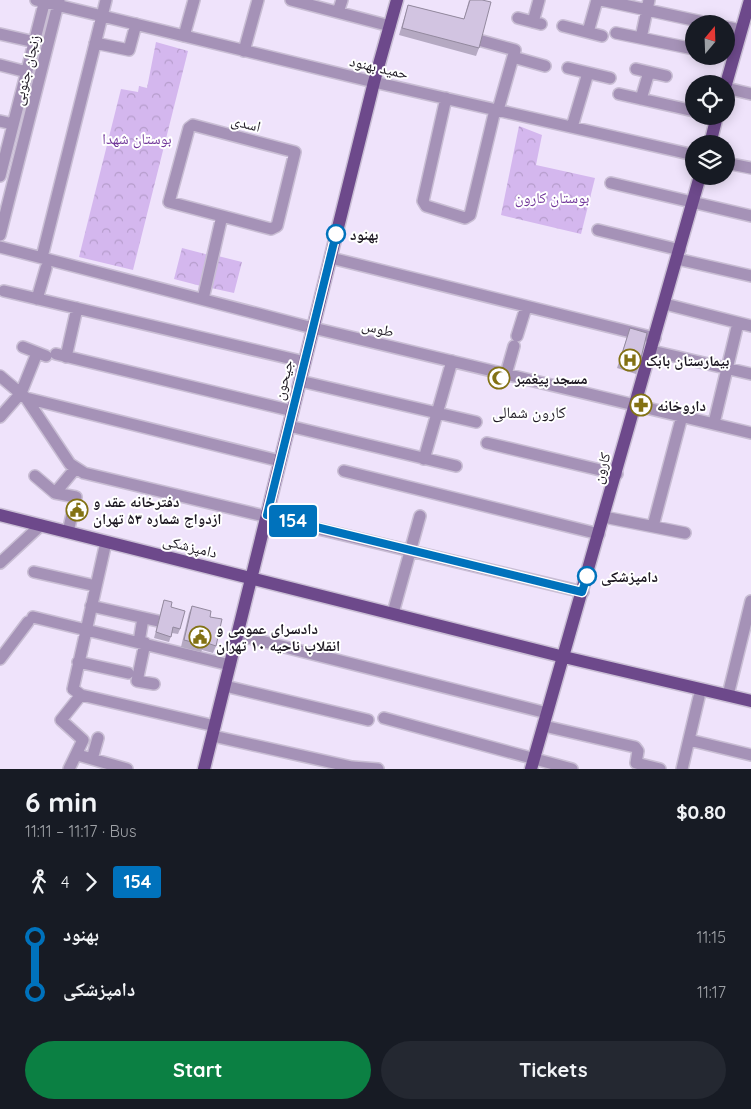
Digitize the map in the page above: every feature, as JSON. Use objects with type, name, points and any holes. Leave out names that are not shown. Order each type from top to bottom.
[{"type":"main road","name":"جیحون","points":[[204,769],[374,82],[397,0]]},
{"type":"main road","points":[[735,45],[741,30],[747,1]]},
{"type":"main road","name":"کارون","points":[[533,764],[617,474],[698,185]]},
{"type":"main road","name":"دامپزشکی","points":[[0,515],[394,613],[700,693],[728,695],[751,701]]},
{"type":"street","points":[[37,299],[106,0]]},
{"type":"street","points":[[184,36],[194,0]]},
{"type":"street","points":[[244,50],[258,0]]},
{"type":"street","points":[[338,12],[342,0]]},
{"type":"street","points":[[518,18],[537,23],[539,0]]},
{"type":"street","points":[[588,32],[596,0]]},
{"type":"street","points":[[601,0],[648,5],[685,16]]},
{"type":"street","name":"حمید بهنود","points":[[42,1],[58,3],[101,16],[374,82],[685,153]]},
{"type":"street","name":"زنجان جنوبی","points":[[0,174],[35,42],[42,1]]},
{"type":"street","points":[[298,1],[390,26]]},
{"type":"street","name":"زنجان جنوبی","points":[[0,235],[58,3]]},
{"type":"street","points":[[641,38],[648,5]]},
{"type":"street","points":[[95,43],[129,50],[136,24]]},
{"type":"street","points":[[562,26],[602,36]]},
{"type":"street","points":[[735,29],[741,30]]},
{"type":"street","points":[[616,33],[685,47]]},
{"type":"street","points":[[0,34],[35,42]]},
{"type":"street","points":[[446,98],[424,205],[465,218],[470,215],[496,110],[514,50],[482,41]]},
{"type":"street","points":[[513,57],[546,66]]},
{"type":"street","points":[[0,65],[27,72]]},
{"type":"street","points":[[568,68],[610,78]]},
{"type":"street","points":[[636,68],[666,76]]},
{"type":"street","points":[[641,99],[649,72]]},
{"type":"street","points":[[572,127],[588,73]]},
{"type":"street","points":[[735,89],[751,94]]},
{"type":"street","points":[[619,94],[685,109]]},
{"type":"street","points":[[0,121],[14,124]]},
{"type":"street","name":"اسدی","points":[[191,126],[295,152],[277,226],[271,228],[222,216],[169,202],[191,126]]},
{"type":"street","points":[[735,165],[751,168]]},
{"type":"street","points":[[611,183],[751,216]]},
{"type":"street","points":[[203,299],[222,216]]},
{"type":"street","points":[[598,230],[751,276]]},
{"type":"street","name":"طوس","points":[[0,247],[44,263],[203,299],[313,328],[751,433]]},
{"type":"street","points":[[330,258],[526,306],[727,369],[751,374]]},
{"type":"street","points":[[4,291],[304,362]]},
{"type":"street","points":[[665,304],[751,326]]},
{"type":"street","points":[[506,374],[526,306]]},
{"type":"street","points":[[0,417],[23,396],[51,355],[78,308]]},
{"type":"street","points":[[714,424],[738,323]]},
{"type":"street","points":[[23,347],[292,411]]},
{"type":"street","points":[[424,459],[452,361]]},
{"type":"street","points":[[0,376],[23,396],[75,468],[84,473],[267,515],[582,592]]},
{"type":"street","points":[[300,381],[476,422]]},
{"type":"street","points":[[23,396],[280,462]]},
{"type":"street","points":[[653,526],[682,416]]},
{"type":"street","points":[[289,426],[456,466]]},
{"type":"street","points":[[486,443],[617,474]]},
{"type":"street","points":[[56,493],[75,468]]},
{"type":"street","points":[[344,471],[599,534]]},
{"type":"street","points":[[35,476],[56,493],[76,497],[68,532]]},
{"type":"street","points":[[394,613],[420,516]]},
{"type":"street","points":[[604,517],[685,533]]},
{"type":"street","points":[[0,563],[41,525]]},
{"type":"street","points":[[106,542],[72,687],[81,695],[352,766],[378,769]]},
{"type":"street","points":[[34,572],[96,586]]},
{"type":"street","points":[[728,695],[751,601]]},
{"type":"street","points":[[91,606],[158,622]]},
{"type":"street","points":[[143,618],[142,642],[133,674],[137,681],[154,684]]},
{"type":"street","points":[[0,659],[31,620],[86,629],[230,665]]},
{"type":"street","points":[[237,635],[547,713]]},
{"type":"street","points":[[78,662],[133,674]]},
{"type":"street","points":[[225,686],[368,720]]},
{"type":"street","points":[[682,769],[700,693]]},
{"type":"street","points":[[69,769],[78,755],[82,738],[61,720],[81,695]]},
{"type":"street","points":[[384,718],[533,764],[572,769]]},
{"type":"street","points":[[544,726],[635,748],[638,751],[636,763],[660,769]]},
{"type":"street","points":[[92,759],[98,738]]},
{"type":"street","points":[[689,740],[751,755]]},
{"type":"street","points":[[78,755],[127,769]]},
{"type":"green space","name":"بوستان شهدا","points":[[156,42],[188,51],[133,270],[79,257],[121,89],[138,92],[139,86],[147,88]]},
{"type":"green space","name":"بوستان کارون","points":[[519,126],[542,135],[536,165],[595,178],[581,234],[501,215]]},
{"type":"green space","points":[[182,248],[209,255],[201,286],[174,279]]},
{"type":"green space","points":[[218,256],[242,262],[234,293],[211,288]]},
{"type":"building","points":[[470,0],[491,2],[479,48],[402,28],[408,5],[464,19]]},
{"type":"building","points":[[630,328],[647,333],[640,362],[621,357]]},
{"type":"building","points":[[76,505],[81,507],[80,511],[75,510]]},
{"type":"building","points":[[164,600],[172,602],[171,607],[185,611],[180,629],[173,627],[171,637],[156,632]]},
{"type":"building","name":"دادسرای عمومی و انقلاب ناحیه ۱۰ تهران","points":[[192,606],[211,611],[210,617],[222,619],[216,646],[204,642],[204,645],[184,640]]},
{"type":"bus line","name":"154","points":[[336,234],[267,515],[582,592],[587,576]]},
{"type":"place","name":"بهنود","points":[[336,234]]},
{"type":"place","name":"بیمارستان بابک","points":[[630,360]]},
{"type":"place","name":"مسجد پیغمبر","points":[[499,378]]},
{"type":"place","name":"داروخانه","points":[[641,405]]},
{"type":"place","name":"دفترخانه عقد و ازدواج شماره ۵۳ تهران","points":[[77,510]]},
{"type":"place","name":"دامپزشکی","points":[[587,576]]},
{"type":"place","name":"دادسرای عمومی و انقلاب ناحیه ۱۰ تهران","points":[[200,637]]},
{"type":"district","name":"کارون شمالی","points":[[529,412]]}]
